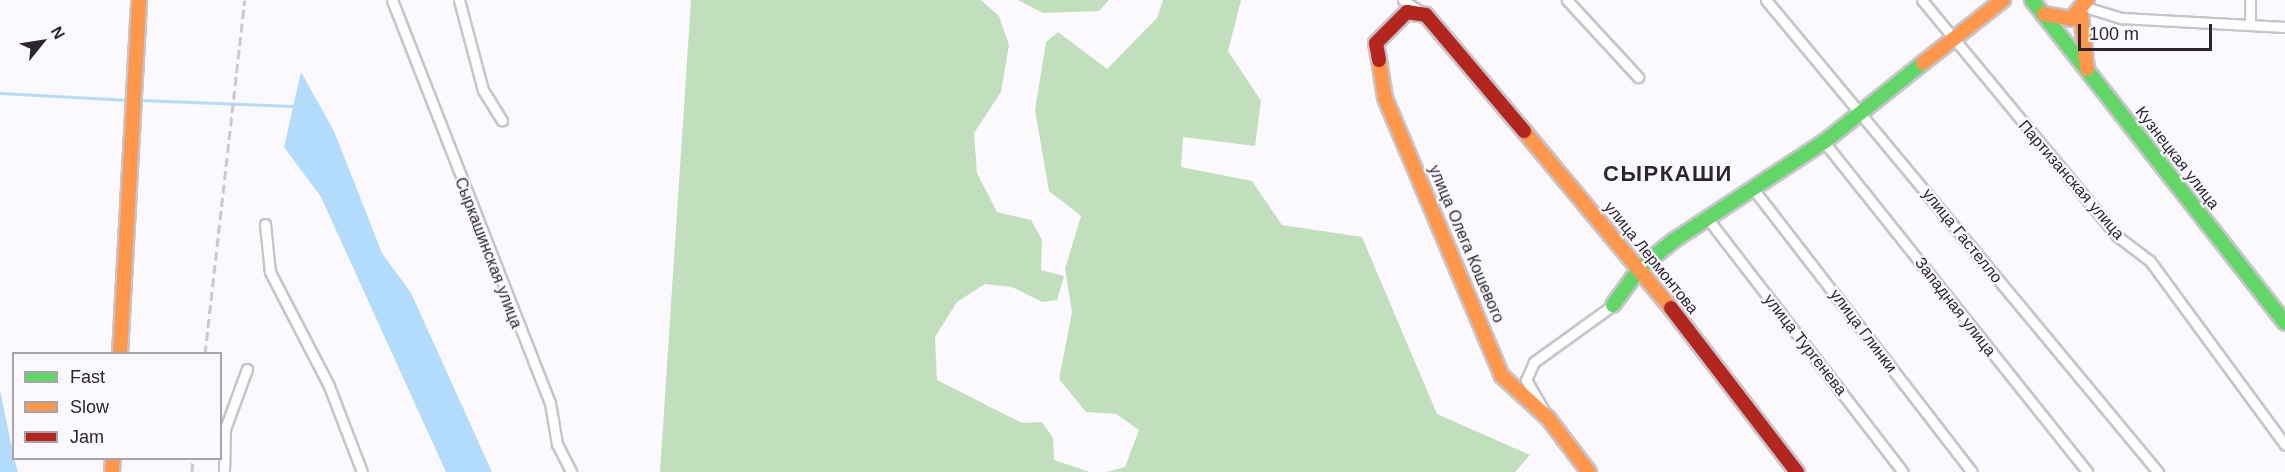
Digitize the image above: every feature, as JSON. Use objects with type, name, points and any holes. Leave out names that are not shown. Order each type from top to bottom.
[{"type":"street","points":[[120,352],[140,0]]},
{"type":"street","name":"Сыркашинская улица","points":[[392,0],[550,403],[557,444],[571,472]]},
{"type":"street","points":[[459,0],[483,90],[502,120]]},
{"type":"street","points":[[1567,0],[1638,77]]},
{"type":"street","name":"улица Гастелло","points":[[1766,0],[2158,472]]},
{"type":"street","name":"Партизанская улица","points":[[1922,0],[1953,41],[2117,236],[2150,261],[2285,445]]},
{"type":"street","points":[[1548,418],[1526,380],[1534,362],[1613,305],[1640,268],[1708,219],[1824,142],[1860,111],[2003,0]]},
{"type":"street","name":"Кузнецкая улица","points":[[2032,0],[2285,323]]},
{"type":"street","points":[[2250,0],[2250,25]]},
{"type":"street","name":"улица Лермонтова","points":[[1405,6],[1426,15],[1640,268],[1797,472]]},
{"type":"street","name":"улица Олега Кошевого","points":[[1405,6],[1376,43],[1384,98],[1502,376],[1548,418],[1589,472]]},
{"type":"street","points":[[2044,14],[2059,20],[2084,7],[2122,18],[2285,27]]},
{"type":"street","points":[[2084,7],[2088,74]]},
{"type":"street","name":"Западная улица","points":[[1824,142],[2087,472]]},
{"type":"street","name":"улица Глинки","points":[[1754,189],[1972,472]]},
{"type":"street","name":"улица Тургенева","points":[[1708,219],[1903,472]]},
{"type":"street","points":[[265,224],[270,272],[329,386],[362,472]]},
{"type":"street","points":[[224,472],[225,429],[247,369]]},
{"type":"green space","points":[[691,0],[981,0],[999,16],[1009,45],[1001,92],[974,133],[977,173],[997,212],[1031,220],[1042,240],[1041,270],[1064,276],[1057,300],[1042,302],[1012,287],[985,284],[957,302],[935,337],[937,380],[1022,423],[1042,422],[1053,438],[1054,460],[1090,472],[660,472]]},
{"type":"green space","points":[[1018,0],[1109,0],[1099,11],[1043,13]]},
{"type":"green space","points":[[1163,0],[1241,0],[1228,51],[1261,101],[1255,146],[1183,137],[1181,167],[1252,181],[1282,225],[1362,237],[1437,414],[1530,455],[1515,472],[1107,472],[1125,467],[1139,430],[1116,414],[1086,412],[1059,379],[1072,312],[1065,269],[1081,216],[1049,191],[1035,110],[1046,42],[1058,32],[1107,69],[1157,18]]},
{"type":"water","points":[[301,72],[334,131],[382,253],[411,293],[492,472],[446,472],[321,197],[284,147]]},
{"type":"water","points":[[0,390],[12,448],[12,460],[15,460],[18,472],[0,472]]},
{"type":"waterway","points":[[0,93],[129,100]]},
{"type":"waterway","points":[[139,100],[293,106]]},
{"type":"railway","points":[[205,352],[245,0]]},
{"type":"railway","points":[[192,472],[193,460]]},
{"type":"traffic: fast","points":[[2032,0],[2285,323]]},
{"type":"traffic: fast","points":[[1613,305],[1640,268],[1673,241],[1824,142],[1923,63]]},
{"type":"traffic: slow","points":[[120,352],[139,0]]},
{"type":"traffic: slow","points":[[1923,63],[2003,0]]},
{"type":"traffic: slow","points":[[2044,14],[2071,19],[2087,0]]},
{"type":"traffic: slow","points":[[2081,14],[2087,69]]},
{"type":"traffic: slow","points":[[1379,60],[1385,98],[1502,376],[1548,418],[1589,472]]},
{"type":"traffic: slow","points":[[1524,131],[1671,308]]},
{"type":"traffic: slow","points":[[112,472],[113,460]]},
{"type":"traffic: jam","points":[[1379,60],[1376,43],[1407,12],[1426,15],[1524,131]]},
{"type":"traffic: jam","points":[[1671,308],[1797,472]]},
{"type":"district","name":"СЫРКАШИ","points":[[1668,174]]}]
